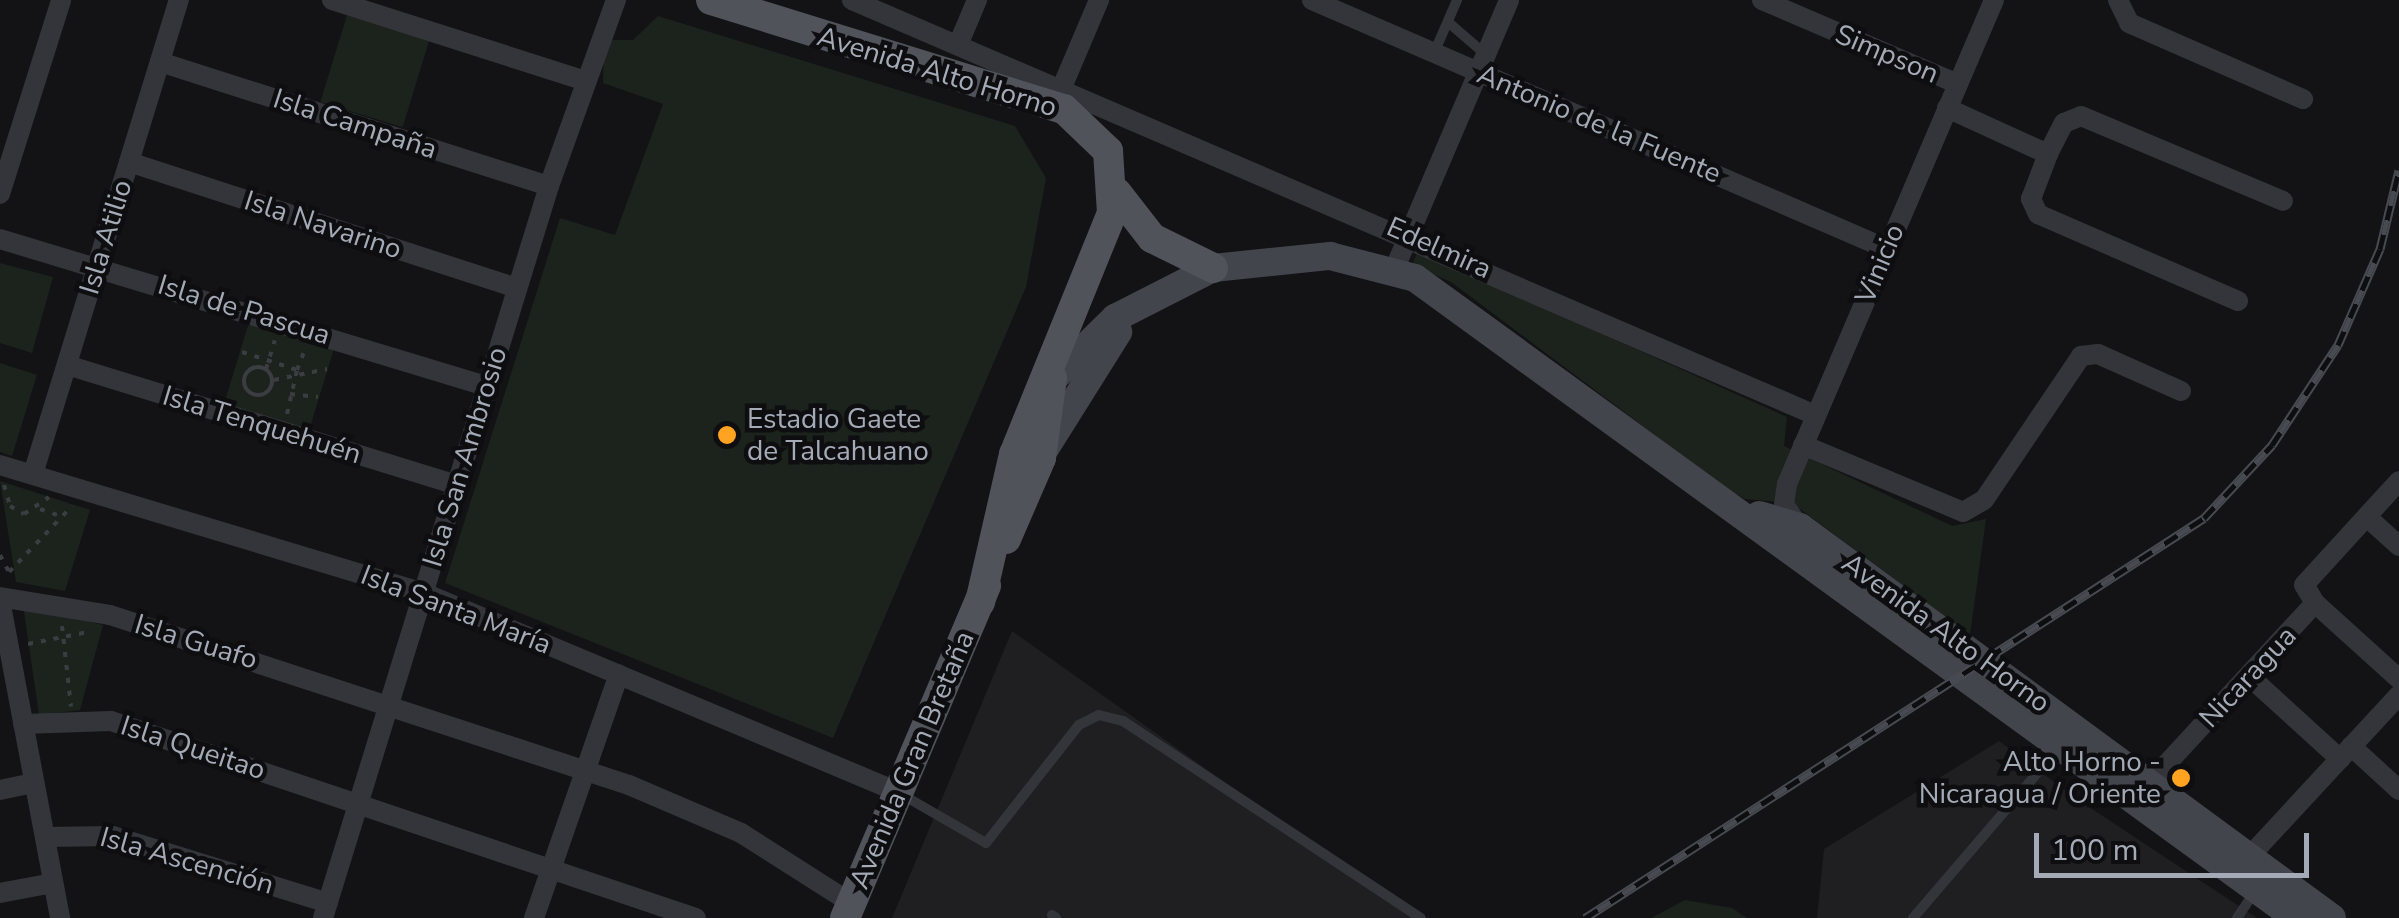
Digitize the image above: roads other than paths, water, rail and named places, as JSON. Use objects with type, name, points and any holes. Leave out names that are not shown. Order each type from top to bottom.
[{"type":"main road","name":"Avenida Alto Horno","points":[[712,0],[1058,97],[1101,138],[1117,192]]},
{"type":"main road","points":[[1117,192],[1152,238],[1213,268]]},
{"type":"main road","name":"Avenida Gran Bretaña","points":[[980,602],[1024,425],[1117,192]]},
{"type":"main road","name":"Avenida Alto Horno","points":[[1213,268],[1303,256],[1394,270],[1456,301],[2296,918]]},
{"type":"main road","name":"Avenida Gran Bretaña","points":[[1024,425],[1052,378],[1094,334],[1213,268]]},
{"type":"main road","name":"Avenida Gran Bretaña","points":[[848,911],[1041,458],[1090,364],[1155,297]]},
{"type":"main road","name":"Avenida Gran Bretaña","points":[[1052,378],[1058,340]]},
{"type":"main road","points":[[1041,458],[1052,378]]},
{"type":"main road","name":"Avenida Alto Horno","points":[[1742,511],[1800,527],[2332,918]]},
{"type":"street","points":[[0,194],[60,0]]},
{"type":"street","name":"Isla Atilio","points":[[33,474],[180,0]]},
{"type":"street","points":[[332,0],[583,80]]},
{"type":"street","name":"Isla San Ambrosio","points":[[326,910],[516,288],[583,80],[616,0]]},
{"type":"street","name":"Avenida Alto Horno","points":[[852,0],[958,45],[1058,97]]},
{"type":"street","points":[[958,45],[977,0]]},
{"type":"street","points":[[1058,97],[1100,0]]},
{"type":"street","name":"Antonio de la Fuente","points":[[1312,0],[1434,53],[1482,64],[1887,248]]},
{"type":"street","points":[[1394,270],[1509,0]]},
{"type":"street","name":"Simpson","points":[[1762,0],[1958,84]]},
{"type":"street","name":"Vinicio","points":[[1800,527],[1784,499],[1803,445],[1994,0]]},
{"type":"street","points":[[2118,0],[2133,25],[2303,99]]},
{"type":"street","name":"Isla Campaña","points":[[160,62],[549,186]]},
{"type":"street","name":"Edelmira","points":[[1058,97],[1409,234],[1815,415]]},
{"type":"street","points":[[1947,108],[2048,154]]},
{"type":"street","points":[[2238,301],[2038,214],[2031,199],[2048,154],[2064,122],[2082,116],[2283,200]]},
{"type":"street","name":"Isla Navarino","points":[[130,162],[516,288]]},
{"type":"street","name":"Isla de Pascua","points":[[0,239],[486,386]]},
{"type":"street","points":[[1803,445],[1969,511],[2081,356],[2098,354],[2180,392]]},
{"type":"street","name":"Isla Tenquehuén","points":[[67,366],[457,485]]},
{"type":"street","name":"Isla Santa María","points":[[0,466],[424,592],[898,792]]},
{"type":"street","name":"Nicaragua","points":[[2149,783],[2315,603],[2304,586],[2399,481]]},
{"type":"street","points":[[2367,517],[2399,546]]},
{"type":"street","points":[[0,598],[9,646],[8,682],[23,724],[60,918]]},
{"type":"street","name":"Isla Guafo","points":[[0,598],[60,601],[110,615],[390,702],[707,815],[848,911]]},
{"type":"street","points":[[2315,603],[2399,679]]},
{"type":"street","points":[[534,918],[618,674]]},
{"type":"street","points":[[2250,676],[2399,790]]},
{"type":"street","points":[[2249,858],[2399,695]]},
{"type":"street","name":"Isla Queitao","points":[[23,724],[72,716],[553,864],[696,918]]},
{"type":"street","points":[[0,790],[34,783]]},
{"type":"street","name":"Isla Ascención","points":[[45,838],[113,836],[326,910]]},
{"type":"street","points":[[0,894],[53,882]]},
{"type":"lane","points":[[1434,53],[1457,0]]},
{"type":"lane","points":[[1448,22],[1482,64]]},
{"type":"lane","points":[[898,792],[986,843],[1079,725],[1099,714],[1123,721],[1420,918]]},
{"type":"lane","points":[[1913,918],[2061,745]]},
{"type":"lane","points":[[2237,918],[2256,889]]},
{"type":"railway","points":[[1585,918],[2204,518],[2272,445],[2338,345],[2380,249],[2399,170]]},
{"type":"place","name":"Estadio Gaete de Talcahuano","points":[[727,435]]},
{"type":"place","name":"Alto Horno - Nicaragua / Oriente","points":[[2181,778]]}]
